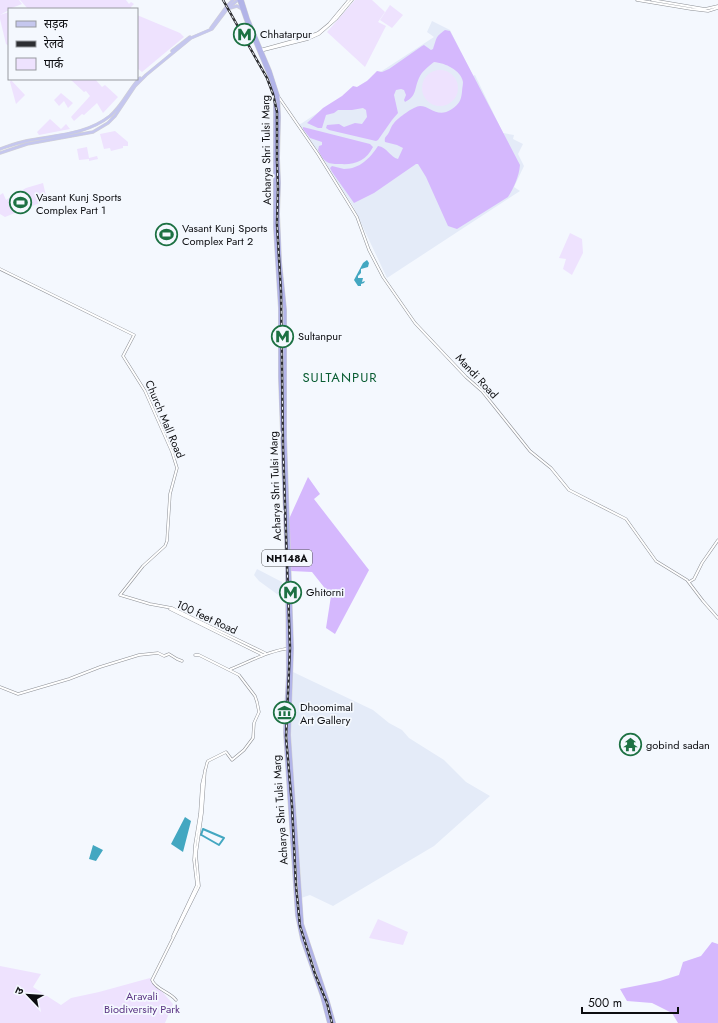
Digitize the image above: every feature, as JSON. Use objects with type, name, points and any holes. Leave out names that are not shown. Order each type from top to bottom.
[{"type":"highway","name":"NH148A","points":[[239,0],[242,10],[261,50]]},
{"type":"highway","name":"NH148A","points":[[239,0],[261,50]]},
{"type":"highway","name":"Acharya Shri Tulsi Marg","points":[[261,50],[277,96]]},
{"type":"highway","name":"Acharya Shri Tulsi Marg","points":[[261,50],[278,92],[279,183],[277,213],[280,354],[284,438]]},
{"type":"highway","name":"Acharya Shri Tulsi Marg","points":[[277,213],[285,310],[284,438],[287,567],[286,583],[290,648],[289,736],[302,924],[334,1023]]},
{"type":"highway","name":"Acharya Shri Tulsi Marg","points":[[290,648],[285,732],[289,809],[298,919],[302,939],[329,1023]]},
{"type":"highway","points":[[289,809],[294,808]]},
{"type":"highway","points":[[314,974],[318,973]]},
{"type":"main road","points":[[138,79],[188,38],[212,26],[233,0]]},
{"type":"main road","points":[[0,153],[28,144],[93,132],[99,129],[116,116],[134,88],[146,75],[191,38],[212,29],[227,10],[239,0]]},
{"type":"main road","points":[[227,10],[234,6],[239,7],[242,10]]},
{"type":"main road","points":[[0,150],[26,141],[82,131],[94,127],[115,112],[137,80]]},
{"type":"street","points":[[261,50],[318,33],[329,24],[350,0]]},
{"type":"street","points":[[637,0],[708,11],[718,7]]},
{"type":"street","points":[[652,0],[705,9],[718,7]]},
{"type":"street","name":"Mandi Road","points":[[277,96],[319,155],[346,199],[357,217],[369,250],[380,272],[416,323],[466,377],[483,392],[530,451],[551,468],[569,490],[626,519],[656,561],[689,582],[718,618]]},
{"type":"street","name":"Church Mall Road","points":[[0,270],[134,335],[123,356],[145,391],[172,452],[177,468],[170,494],[167,541],[164,546],[143,566],[120,595],[169,608]]},
{"type":"street","points":[[689,582],[694,579],[702,563],[718,540]]},
{"type":"street","name":"100 feet Road","points":[[169,608],[264,654]]},
{"type":"street","points":[[231,669],[264,654],[290,648]]},
{"type":"street","points":[[0,687],[18,694],[69,680],[100,667],[140,655],[158,654],[164,656],[170,654],[177,659],[182,660]]},
{"type":"street","points":[[176,1000],[172,995],[153,984],[152,981],[199,885],[196,854],[198,832],[202,813],[205,770],[208,761],[226,752],[232,760],[244,750],[254,738],[254,723],[259,712],[255,697],[241,676],[199,655],[195,655]]},
{"type":"shaded area","points":[[432,21],[450,30],[473,76],[475,75],[503,133],[514,135],[513,139],[523,144],[518,154],[524,166],[514,187],[520,191],[387,278],[353,206],[299,125],[434,37],[427,32]]},
{"type":"shaded area","points":[[445,30],[450,31],[520,165],[516,182],[508,197],[457,229],[448,226],[426,177],[418,164],[374,193],[354,203],[330,168],[332,166],[350,169],[360,165],[372,155],[378,146],[384,148],[398,159],[403,148],[385,142],[385,137],[389,133],[393,124],[399,118],[414,108],[420,106],[442,113],[447,112],[458,104],[462,95],[463,82],[459,74],[452,68],[434,62],[420,75],[415,92],[409,100],[405,102],[404,100],[406,95],[404,90],[396,90],[394,95],[398,113],[376,141],[326,128],[327,125],[339,124],[344,127],[355,123],[362,124],[367,117],[366,110],[363,108],[338,110],[334,113],[326,115],[322,128],[318,128],[307,123],[323,108],[342,96],[353,86],[357,87],[367,81],[377,71],[382,72],[389,69],[424,45],[431,50],[433,49],[439,34]]},
{"type":"shaded area","points":[[303,127],[370,144],[373,147],[367,156],[355,163],[330,163],[324,160],[318,150],[319,146],[322,145],[322,142],[310,138]]},
{"type":"shaded area","points":[[308,477],[320,494],[314,499],[369,570],[335,634],[326,628],[331,596],[312,572],[291,571],[289,519]]},
{"type":"shaded area","points":[[257,569],[282,582],[281,597],[259,581],[254,575]]},
{"type":"shaded area","points":[[293,672],[373,710],[389,723],[402,730],[409,738],[444,760],[466,782],[490,796],[434,846],[333,906],[310,895],[301,898],[290,738]]},
{"type":"shaded area","points":[[712,942],[718,944],[718,1023],[678,1023],[672,1013],[652,1003],[627,1001],[620,989],[660,981],[679,975],[683,962],[701,956]]},
{"type":"green space","points":[[0,0],[19,0],[22,4],[8,8],[8,11],[0,15]]},
{"type":"green space","points":[[20,0],[126,0],[129,4],[131,2],[134,4],[131,8],[27,8]]},
{"type":"green space","points":[[355,0],[372,0],[385,12],[378,22],[386,26],[365,67],[327,32]]},
{"type":"green space","points":[[390,5],[403,15],[392,28],[380,20]]},
{"type":"green space","points":[[8,12],[8,45],[6,44],[0,15]]},
{"type":"green space","points":[[138,15],[180,33],[184,37],[142,72],[138,69]]},
{"type":"green space","points":[[440,70],[453,75],[458,88],[453,101],[440,106],[427,101],[422,88],[427,75]]},
{"type":"green space","points":[[11,80],[25,95],[16,104],[10,82]]},
{"type":"green space","points":[[71,80],[96,80],[102,87],[105,85],[118,97],[103,113],[97,103],[84,115],[82,114],[74,121],[71,117],[90,96],[86,91],[84,92]]},
{"type":"green space","points":[[61,93],[73,103],[68,108],[64,101],[59,106],[54,100]]},
{"type":"green space","points":[[50,119],[61,129],[66,124],[70,129],[39,135],[37,132]]},
{"type":"green space","points":[[115,131],[128,142],[128,146],[123,146],[123,148],[111,151],[110,148],[104,149],[100,134]]},
{"type":"green space","points":[[87,147],[89,158],[97,156],[98,159],[89,161],[89,159],[79,160],[77,149]]},
{"type":"green space","name":"Vasant Kunj Sports Complex Part 1","points":[[43,183],[47,200],[5,217],[0,214],[0,195],[3,193],[6,200],[26,188]]},
{"type":"green space","name":"Vasant Kunj Sports Complex Part 2","points":[[161,225],[175,228],[173,241],[160,239]]},
{"type":"green space","points":[[570,233],[582,239],[583,253],[572,275],[563,269],[566,259],[559,258]]},
{"type":"green space","points":[[378,919],[408,932],[403,945],[369,938]]},
{"type":"green space","name":"Aravali Biodiversity Park","points":[[0,966],[41,974],[33,987],[61,1005],[71,998],[150,978],[173,1004],[165,1023],[0,1023]]},
{"type":"water","points":[[367,260],[369,263],[368,267],[361,269],[361,273],[358,276],[358,278],[363,278],[362,282],[365,281],[361,284],[361,286],[358,286],[354,280],[363,263]]},
{"type":"water","points":[[185,817],[191,821],[183,852],[171,844]]},
{"type":"water","points":[[93,845],[103,850],[96,861],[89,859]]},
{"type":"waterway","points":[[203,829],[201,835],[198,833],[219,845],[224,838],[203,829]]},
{"type":"railway","points":[[223,0],[267,78],[273,94],[277,112],[277,224],[281,292],[283,448],[290,648],[286,737],[300,926],[315,974],[327,1003],[332,1023]]},
{"type":"place","name":"Chhatarpur","points":[[244,34]]},
{"type":"place","name":"Vasant Kunj Sports Complex Part 1","points":[[20,203]]},
{"type":"place","name":"Vasant Kunj Sports Complex Part 2","points":[[167,234]]},
{"type":"place","name":"Sultanpur","points":[[283,336]]},
{"type":"place","name":"Ghitorni","points":[[290,592]]},
{"type":"place","name":"Dhoomimal Art Gallery","points":[[284,713]]},
{"type":"place","name":"gobind sadan","points":[[630,745]]},
{"type":"district","name":"SULTANPUR","points":[[340,377]]}]
